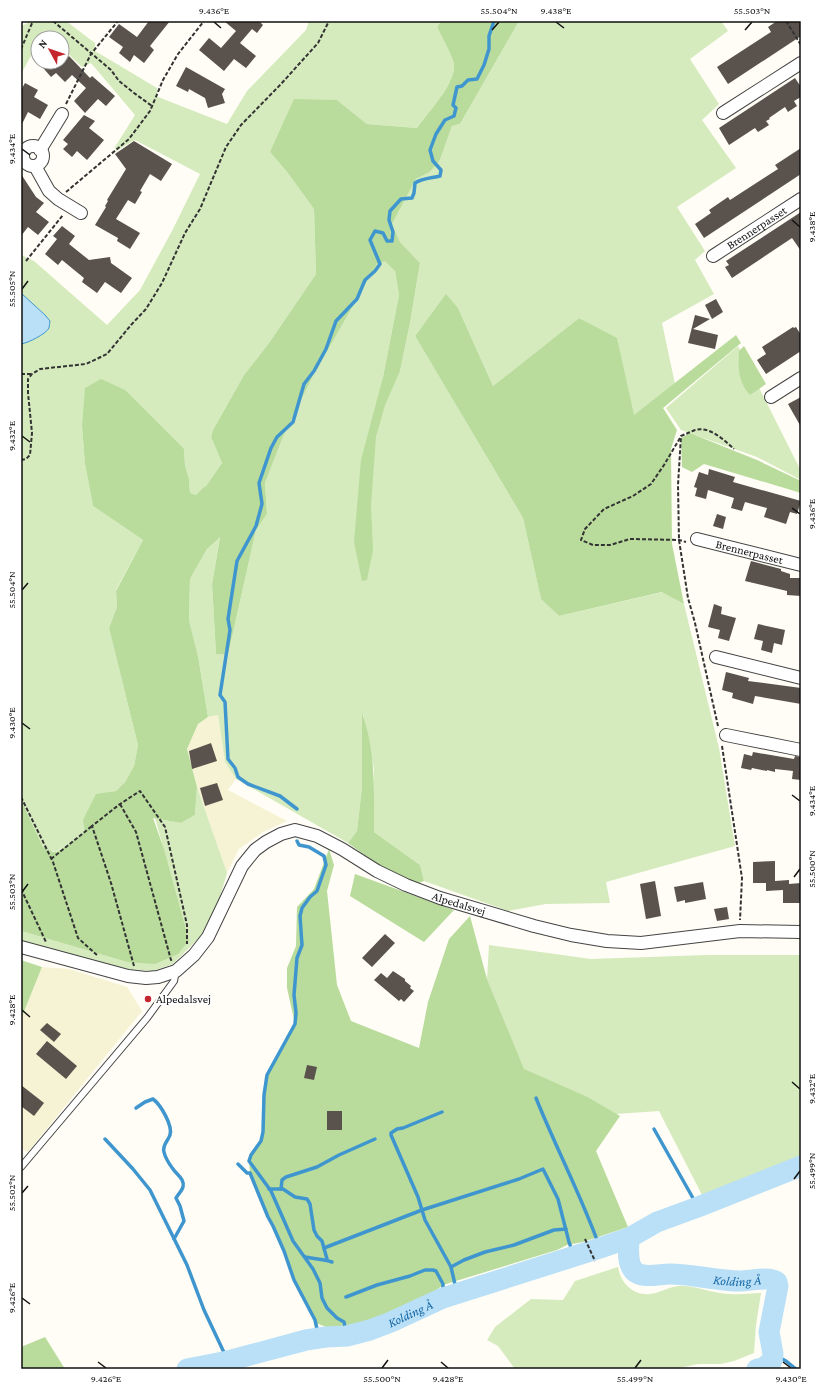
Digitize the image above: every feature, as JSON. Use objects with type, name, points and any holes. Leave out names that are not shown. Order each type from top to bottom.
[{"type":"street","points":[[722,113],[801,63]]},
{"type":"street","points":[[40,150],[62,114]]},
{"type":"street","points":[[34,146],[40,150],[43,156],[41,163],[35,166],[26,164],[23,153],[28,148],[34,146]]},
{"type":"street","points":[[35,166],[49,191],[58,199],[81,213]]},
{"type":"street","name":"Brennerpasset","points":[[713,256],[801,199]]},
{"type":"street","points":[[771,397],[801,378]]},
{"type":"street","name":"Brennerpasset","points":[[697,539],[801,565]]},
{"type":"street","points":[[716,658],[801,678]]},
{"type":"street","points":[[722,734],[801,750]]},
{"type":"street","name":"Alpedalsvej","points":[[21,947],[128,976],[146,978],[158,977],[176,971],[194,955],[208,937],[242,866],[255,850],[281,834],[295,830],[317,836],[378,871],[406,885],[440,898],[534,926],[571,935],[607,941],[641,943],[740,932],[801,932]]},
{"type":"lane","name":"Alpedalsvej","points":[[21,1168],[146,1018],[174,981],[176,971]]},
{"type":"path","points":[[21,49],[22,42],[33,21]]},
{"type":"path","points":[[53,21],[111,70],[119,81],[134,94],[152,106]]},
{"type":"path","points":[[62,114],[91,54],[118,21]]},
{"type":"path","points":[[58,199],[129,139],[150,111],[163,80],[178,54],[204,21]]},
{"type":"path","points":[[21,460],[26,459],[30,455],[32,433],[28,379],[32,374],[40,369],[86,364],[107,354],[146,309],[162,282],[185,233],[200,209],[226,147],[241,125],[318,43],[329,21]]},
{"type":"path","points":[[786,21],[801,46]]},
{"type":"path","points":[[26,261],[70,206]]},
{"type":"path","points":[[21,374],[32,374]]},
{"type":"path","points":[[680,540],[630,539],[610,545],[593,545],[581,540],[585,529],[604,509],[632,496],[651,484],[681,436],[697,429],[705,430],[721,436],[734,449]]},
{"type":"path","points":[[681,436],[678,485],[680,540],[688,598],[722,734],[742,878],[740,932]]},
{"type":"path","points":[[51,859],[120,804],[140,791],[165,827],[187,925],[187,947]]},
{"type":"path","points":[[21,797],[51,859],[78,938],[99,957],[91,954]]},
{"type":"path","points":[[120,804],[136,832],[171,960],[176,956]]},
{"type":"path","points":[[92,826],[111,883],[134,966],[127,964]]},
{"type":"path","points":[[21,889],[46,942]]},
{"type":"path","points":[[585,1239],[595,1261]]},
{"type":"shaded area","points":[[218,715],[225,762],[236,779],[228,790],[287,821],[263,832],[239,849],[227,873],[197,787],[187,749],[198,724],[208,717]]},
{"type":"shaded area","points":[[42,967],[69,969],[127,987],[142,1011],[28,1152],[21,1149],[21,1019]]},
{"type":"green space","points":[[27,21],[66,21],[95,43],[95,51],[157,88],[158,97],[227,124],[247,91],[306,30],[309,21],[441,21],[437,27],[454,64],[451,80],[446,89],[417,128],[367,124],[337,100],[270,152],[287,172],[314,209],[316,274],[269,343],[244,375],[213,430],[211,437],[222,463],[206,486],[196,495],[190,493],[184,449],[82,427],[85,464],[93,506],[143,540],[116,590],[117,607],[109,628],[138,745],[134,766],[125,782],[116,791],[96,795],[85,832],[56,852],[46,850],[43,847],[21,800],[21,255],[34,261],[107,325],[140,290],[173,229],[200,174],[135,140],[116,151],[115,147],[135,115],[91,63],[82,67],[70,56],[70,30],[30,30],[30,58],[21,74],[21,26],[28,23]]},
{"type":"green space","points":[[441,21],[519,21],[460,124],[452,126],[440,160],[430,172],[416,179],[392,224],[400,242],[420,263],[400,371],[385,405],[376,437],[371,505],[373,550],[367,580],[362,581],[354,542],[361,460],[383,377],[399,295],[395,271],[385,261],[377,264],[313,376],[283,437],[265,483],[267,514],[256,530],[228,655],[216,654],[212,584],[220,537],[207,549],[190,579],[189,620],[198,656],[208,717],[198,724],[187,749],[197,787],[195,815],[181,823],[153,818],[164,849],[189,940],[178,954],[155,964],[127,962],[21,931],[21,800],[43,847],[53,852],[57,852],[85,832],[83,820],[96,794],[116,791],[125,782],[134,766],[138,745],[109,628],[117,607],[116,591],[143,540],[93,506],[85,464],[82,427],[85,388],[101,379],[125,390],[184,449],[190,493],[196,495],[206,486],[222,463],[211,437],[213,430],[244,375],[269,343],[316,274],[314,209],[287,172],[270,152],[294,99],[337,100],[367,124],[417,128],[446,89],[453,72],[453,61],[437,27]]},
{"type":"green space","points":[[519,21],[721,21],[728,31],[690,59],[719,104],[702,120],[736,168],[677,207],[705,251],[695,260],[714,294],[662,323],[675,384],[633,416],[617,339],[579,318],[493,386],[458,308],[446,295],[415,336],[523,518],[541,599],[559,616],[663,592],[684,604],[719,748],[735,846],[606,882],[610,903],[546,904],[508,911],[424,881],[420,865],[374,832],[374,769],[363,714],[362,787],[357,831],[348,843],[236,779],[225,762],[218,715],[208,717],[198,656],[189,620],[190,579],[207,549],[220,536],[212,584],[216,654],[228,655],[256,530],[267,514],[265,483],[283,437],[313,376],[377,264],[386,260],[395,271],[399,295],[383,377],[359,529],[384,394],[400,371],[420,263],[400,242],[392,224],[416,179],[430,172],[440,160],[452,126],[460,124]]},
{"type":"green space","points":[[446,294],[458,308],[493,386],[579,318],[617,338],[634,415],[736,335],[741,343],[663,408],[677,430],[671,449],[672,544],[684,604],[662,592],[559,616],[541,599],[523,518],[415,336]]},
{"type":"green space","points":[[738,346],[801,471],[801,480],[757,457],[681,430],[666,408]]},
{"type":"green space","points":[[744,346],[766,384],[750,395],[743,385],[739,369],[739,351]]},
{"type":"green space","points":[[690,433],[757,460],[801,481],[801,493],[704,464],[692,472],[682,467],[681,438]]},
{"type":"green space","points":[[362,713],[367,728],[372,757],[374,832],[420,865],[424,881],[416,884],[378,865],[348,843],[357,831],[362,787]]},
{"type":"green space","points":[[197,787],[227,873],[218,904],[200,937],[173,964],[153,971],[115,968],[21,941],[21,931],[127,962],[189,940],[155,818],[181,823],[195,815]]},
{"type":"green space","points":[[329,849],[334,865],[327,891],[337,985],[351,1021],[419,1048],[428,1002],[449,939],[470,916],[487,979],[524,1069],[588,1097],[620,1116],[596,1151],[628,1227],[443,1285],[426,1298],[351,1332],[339,1332],[316,1323],[294,1280],[284,1251],[260,1199],[257,1187],[250,1173],[249,1161],[251,1155],[261,1141],[263,1132],[264,1095],[267,1075],[295,1024],[287,988],[287,968],[296,946],[297,907],[314,889]]},
{"type":"green space","points":[[355,874],[454,910],[424,942],[350,896]]},
{"type":"green space","points":[[489,945],[591,959],[706,955],[801,955],[801,1156],[702,1195],[659,1111],[616,1114],[588,1097],[524,1070],[487,979]]},
{"type":"green space","points":[[21,960],[42,967],[21,1019]]},
{"type":"green space","points":[[618,1267],[626,1285],[642,1294],[656,1293],[681,1286],[725,1294],[761,1293],[756,1325],[754,1353],[734,1361],[721,1364],[698,1364],[675,1369],[515,1369],[498,1346],[487,1340],[495,1327],[531,1299],[563,1300],[575,1281]]},
{"type":"green space","points":[[45,1337],[65,1369],[21,1369],[21,1347]]},
{"type":"water","points":[[21,293],[50,321],[49,328],[44,333],[21,344]]},
{"type":"building","points":[[149,21],[170,21],[150,46],[154,50],[144,63],[134,55],[130,62],[119,53],[123,47],[109,37],[119,24],[137,37]]},
{"type":"building","points":[[224,21],[259,21],[263,25],[257,33],[252,29],[240,43],[256,56],[246,68],[234,59],[224,71],[199,50],[209,38],[221,48],[236,31]]},
{"type":"building","points":[[777,21],[801,21],[801,36],[728,84],[717,67],[771,32],[768,27]]},
{"type":"building","points":[[70,57],[90,78],[92,76],[115,96],[106,106],[98,99],[85,113],[74,101],[86,88],[72,75],[65,82],[56,73],[51,77],[45,70],[70,70]]},
{"type":"building","points":[[186,67],[225,89],[222,94],[225,103],[208,108],[205,98],[189,89],[188,92],[176,86]]},
{"type":"building","points":[[795,78],[801,87],[801,97],[794,101],[797,106],[788,112],[785,107],[766,121],[769,125],[758,132],[755,128],[729,145],[719,128]]},
{"type":"building","points":[[25,83],[38,90],[34,97],[48,105],[40,119],[28,112],[21,126],[21,90]]},
{"type":"building","points":[[84,115],[95,121],[89,128],[104,140],[87,160],[77,151],[72,157],[63,149],[68,144],[63,140]]},
{"type":"building","points":[[134,141],[172,164],[161,181],[150,174],[140,191],[142,192],[135,204],[128,200],[116,219],[140,233],[130,249],[117,241],[118,238],[95,225],[106,207],[107,200],[126,169],[115,154]]},
{"type":"building","points":[[801,148],[801,174],[704,238],[695,224],[711,213],[709,210],[728,197],[730,200],[778,169],[775,165]]},
{"type":"building","points":[[21,174],[36,197],[44,203],[36,212],[49,222],[38,235],[28,227],[21,236]]},
{"type":"building","points":[[801,212],[801,251],[792,238],[732,278],[725,267],[729,265],[726,261]]},
{"type":"building","points":[[62,226],[75,236],[69,244],[89,260],[110,257],[111,263],[132,278],[121,293],[105,282],[97,293],[82,282],[84,278],[62,260],[58,265],[45,254],[57,239],[53,236]]},
{"type":"building","points":[[716,299],[723,312],[712,319],[705,305]]},
{"type":"building","points":[[695,315],[710,319],[693,329],[718,335],[715,349],[688,343]]},
{"type":"building","points":[[793,327],[796,327],[801,335],[801,351],[766,374],[757,360],[766,354],[762,347]]},
{"type":"building","points":[[801,397],[801,427],[788,404]]},
{"type":"building","points":[[709,469],[735,477],[733,482],[801,501],[797,514],[790,512],[786,524],[764,517],[767,508],[745,502],[742,511],[731,508],[734,498],[708,490],[706,499],[695,496],[697,488],[694,487],[699,472],[708,475]]},
{"type":"building","points":[[717,514],[726,517],[723,529],[713,526]]},
{"type":"building","points":[[751,561],[781,569],[781,571],[790,574],[790,578],[801,578],[801,596],[787,595],[787,591],[745,581]]},
{"type":"building","points":[[714,604],[722,607],[721,614],[736,618],[729,641],[718,638],[720,630],[708,627]]},
{"type":"building","points":[[758,624],[785,630],[782,645],[774,643],[772,653],[761,650],[763,641],[754,639]]},
{"type":"building","points":[[726,672],[749,678],[748,681],[801,688],[801,704],[755,696],[753,704],[732,698],[733,693],[722,690]]},
{"type":"building","points":[[211,743],[217,761],[192,769],[189,751]]},
{"type":"building","points":[[753,752],[794,759],[795,756],[801,757],[801,780],[792,779],[793,771],[775,769],[775,772],[752,768],[751,770],[741,768],[744,754],[752,756]]},
{"type":"building","points":[[217,783],[223,800],[205,806],[200,788]]},
{"type":"building","points":[[775,861],[775,881],[789,880],[789,884],[801,883],[801,903],[783,903],[783,890],[766,891],[766,883],[753,883],[753,862]]},
{"type":"building","points":[[655,881],[661,916],[646,919],[640,884]]},
{"type":"building","points":[[703,882],[706,899],[685,903],[685,900],[677,902],[674,887]]},
{"type":"building","points":[[727,907],[729,919],[717,921],[714,909]]},
{"type":"building","points":[[385,934],[395,943],[372,967],[362,958]]},
{"type":"building","points":[[393,971],[405,979],[405,981],[411,986],[410,988],[414,991],[404,1002],[401,999],[399,1001],[374,980],[381,973],[387,978]]},
{"type":"building","points":[[47,1023],[61,1034],[54,1042],[40,1030]]},
{"type":"building","points":[[47,1041],[77,1066],[66,1079],[36,1054]]},
{"type":"building","points":[[307,1065],[317,1067],[314,1080],[304,1078]]},
{"type":"building","points":[[21,1085],[44,1103],[34,1116],[21,1106]]},
{"type":"building","points":[[327,1111],[342,1111],[342,1130],[327,1130]]},
{"type":"waterway","points":[[297,809],[280,796],[248,784],[238,777],[235,768],[228,759],[225,702],[220,695],[230,630],[228,619],[237,561],[256,526],[262,504],[259,483],[271,448],[277,437],[293,422],[304,384],[314,371],[326,349],[336,321],[357,299],[365,280],[380,264],[370,240],[375,231],[383,233],[387,241],[392,241],[393,232],[389,220],[390,211],[401,199],[412,198],[415,183],[424,179],[440,176],[441,170],[433,161],[430,150],[436,134],[445,120],[454,116],[456,108],[453,105],[457,87],[462,86],[468,80],[477,79],[484,65],[489,49],[489,36],[494,21]]},
{"type":"waterway","points":[[297,841],[299,845],[309,847],[324,856],[326,865],[317,891],[310,897],[302,908],[300,916],[302,945],[297,958],[294,995],[296,1013],[295,1024],[267,1075],[264,1095],[263,1132],[261,1141],[251,1155],[249,1161],[271,1191],[293,1241],[313,1269],[320,1283],[322,1298],[327,1308],[337,1318],[344,1322],[347,1336]]},
{"type":"waterway","points":[[536,1098],[600,1248]]},
{"type":"waterway","points":[[136,1108],[153,1099],[163,1111],[170,1126],[170,1135],[164,1145],[164,1152],[169,1163],[183,1182],[182,1190],[176,1198],[184,1221],[174,1239]]},
{"type":"waterway","points":[[442,1112],[397,1129],[391,1133],[391,1135],[418,1197],[425,1220],[451,1267],[457,1293]]},
{"type":"waterway","points":[[654,1129],[698,1207]]},
{"type":"waterway","points":[[105,1139],[150,1190],[187,1265],[204,1310],[228,1361]]},
{"type":"waterway","points":[[281,1189],[282,1180],[286,1177],[317,1167],[339,1155],[375,1139]]},
{"type":"waterway","points":[[238,1164],[247,1173],[250,1173],[284,1251],[294,1280],[315,1320],[317,1329],[326,1337]]},
{"type":"waterway","name":"Kolding Å","points":[[187,1369],[228,1361],[306,1340],[347,1336],[370,1330],[443,1298],[629,1238],[657,1222],[801,1166]]},
{"type":"waterway","points":[[324,1248],[422,1210],[519,1179],[543,1169],[558,1199],[574,1256]]},
{"type":"waterway","points":[[269,1189],[283,1189],[295,1197],[307,1199],[310,1204],[314,1230],[322,1241],[327,1259]]},
{"type":"waterway","points":[[451,1267],[485,1252],[514,1245],[554,1230],[566,1229]]},
{"type":"waterway","name":"Kolding Å","points":[[629,1238],[628,1255],[630,1264],[634,1271],[641,1275],[651,1276],[679,1274],[731,1281],[769,1279],[777,1282],[778,1286],[769,1332],[773,1354],[772,1361],[763,1368],[757,1369]]},
{"type":"waterway","points":[[305,1257],[332,1262]]},
{"type":"waterway","points":[[346,1297],[377,1285],[410,1276],[425,1270],[433,1270],[436,1271],[443,1284],[443,1298]]},
{"type":"waterway","points":[[773,1354],[786,1361],[796,1369]]},
{"type":"place","name":"Alpedalsvej","points":[[148,999]]}]
